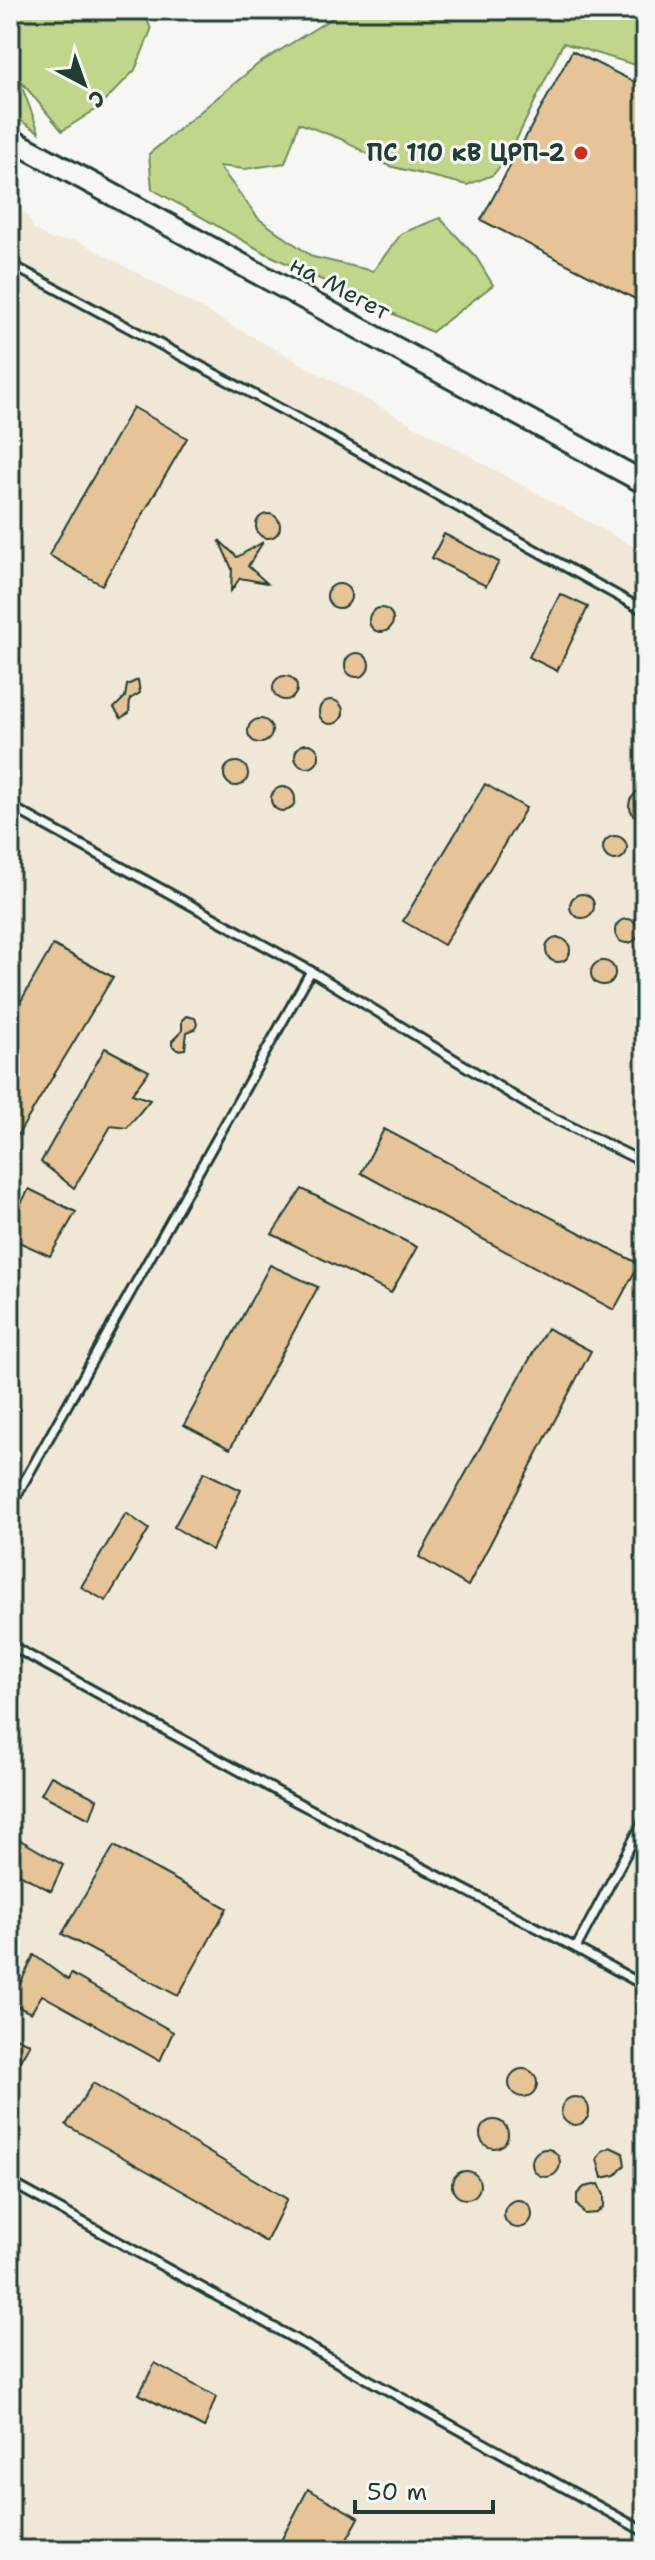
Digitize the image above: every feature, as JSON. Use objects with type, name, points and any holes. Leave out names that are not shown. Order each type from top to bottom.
[{"type":"street","name":"на Мегет","points":[[10,139],[645,483]]},
{"type":"lane","points":[[10,264],[316,428],[645,611]]},
{"type":"lane","points":[[10,806],[311,971],[535,1109],[645,1163]]},
{"type":"lane","points":[[10,1507],[311,971]]},
{"type":"lane","points":[[10,1645],[291,1799],[645,1986]]},
{"type":"lane","points":[[576,1948],[645,1818]]},
{"type":"lane","points":[[10,2182],[645,2532]]},
{"type":"shaded area","points":[[10,206],[26,214],[34,229],[52,240],[77,240],[645,553],[645,2550],[10,2550]]},
{"type":"green space","points":[[10,10],[144,10],[151,30],[135,70],[98,108],[62,131],[19,79],[39,132],[10,114]]},
{"type":"green space","points":[[345,10],[645,10],[645,68],[563,43],[509,155],[493,175],[467,185],[389,166],[341,139],[299,123],[285,163],[245,169],[219,166],[259,219],[313,257],[373,271],[402,233],[440,218],[476,257],[493,285],[432,332],[265,253],[152,189],[149,154],[258,64]]},
{"type":"building","name":"ПС 110 кВ ЦРП-2","points":[[572,51],[645,87],[645,304],[481,220]]},
{"type":"building","points":[[133,407],[187,438],[102,585],[49,555]]},
{"type":"building","points":[[268,514],[277,517],[280,526],[277,535],[268,538],[259,535],[256,526],[259,517]]},
{"type":"building","points":[[444,534],[499,562],[486,586],[432,558]]},
{"type":"building","points":[[219,540],[237,557],[263,542],[248,566],[267,583],[240,578],[231,591],[232,569]]},
{"type":"building","points":[[339,584],[348,587],[351,596],[348,605],[339,608],[330,605],[327,596],[330,587]]},
{"type":"building","points":[[560,594],[588,607],[557,671],[529,657]]},
{"type":"building","points":[[381,608],[390,611],[393,620],[390,629],[381,632],[372,629],[369,620],[372,611]]},
{"type":"building","points":[[357,653],[366,656],[369,665],[366,674],[357,677],[348,674],[345,665],[348,656]]},
{"type":"building","points":[[285,676],[294,679],[297,688],[294,697],[285,700],[276,697],[273,688],[276,679]]},
{"type":"building","points":[[138,680],[140,693],[130,699],[129,713],[121,718],[114,708],[125,697],[127,685]]},
{"type":"building","points":[[331,700],[340,703],[343,712],[340,721],[331,724],[322,721],[319,712],[322,703]]},
{"type":"building","points":[[260,719],[269,722],[272,731],[269,740],[260,743],[251,740],[248,731],[251,722]]},
{"type":"building","points":[[307,744],[316,747],[319,756],[316,765],[307,768],[298,765],[295,756],[298,747]]},
{"type":"building","points":[[236,762],[245,765],[248,774],[245,783],[236,786],[227,783],[224,774],[227,765]]},
{"type":"building","points":[[645,781],[645,825],[629,806]]},
{"type":"building","points":[[485,784],[526,808],[444,945],[403,921]]},
{"type":"building","points":[[283,787],[292,790],[295,799],[292,808],[283,811],[274,808],[271,799],[274,790]]},
{"type":"building","points":[[615,836],[624,839],[627,848],[624,857],[615,860],[606,857],[603,848],[606,839]]},
{"type":"building","points":[[582,894],[591,897],[594,906],[591,915],[582,918],[573,915],[570,906],[573,897]]},
{"type":"building","points":[[627,919],[636,922],[639,931],[636,940],[627,943],[618,940],[615,931],[618,922]]},
{"type":"building","points":[[558,938],[567,941],[570,950],[567,959],[558,962],[549,959],[546,950],[549,941]]},
{"type":"building","points":[[53,945],[113,977],[10,1148],[10,1020]]},
{"type":"building","points":[[603,961],[612,964],[615,973],[612,982],[603,985],[594,982],[591,973],[594,964]]},
{"type":"building","points":[[186,1016],[195,1018],[197,1024],[195,1029],[187,1032],[185,1049],[177,1050],[172,1041],[182,1031],[182,1020]]},
{"type":"building","points":[[105,1048],[149,1071],[132,1094],[150,1100],[127,1128],[111,1126],[74,1188],[41,1162]]},
{"type":"building","points":[[384,1129],[639,1264],[614,1310],[361,1173]]},
{"type":"building","points":[[29,1189],[76,1212],[50,1256],[10,1238],[10,1223]]},
{"type":"building","points":[[302,1189],[417,1247],[391,1293],[272,1234]]},
{"type":"building","points":[[270,1265],[318,1287],[230,1449],[184,1425]]},
{"type":"building","points":[[547,1328],[591,1351],[468,1586],[419,1557]]},
{"type":"building","points":[[204,1472],[241,1490],[212,1550],[174,1527]]},
{"type":"building","points":[[126,1513],[149,1529],[106,1601],[81,1587]]},
{"type":"building","points":[[51,1776],[97,1799],[90,1819],[41,1794]]},
{"type":"building","points":[[10,1834],[63,1865],[51,1891],[10,1869]]},
{"type":"building","points":[[114,1846],[227,1908],[178,1996],[62,1934]]},
{"type":"building","points":[[34,1955],[68,1980],[71,1974],[173,2032],[160,2061],[42,1995],[31,2013],[10,2003],[10,1979],[20,1984]]},
{"type":"building","points":[[10,2034],[30,2044],[10,2077]]},
{"type":"building","points":[[523,2069],[533,2073],[537,2083],[533,2093],[523,2097],[513,2093],[509,2083],[513,2073]]},
{"type":"building","points":[[93,2083],[287,2199],[266,2242],[66,2125]]},
{"type":"building","points":[[575,2097],[585,2101],[589,2111],[585,2121],[575,2125],[565,2121],[561,2111],[565,2101]]},
{"type":"building","points":[[494,2120],[504,2124],[508,2134],[504,2144],[494,2148],[484,2144],[480,2134],[484,2124]]},
{"type":"building","points":[[610,2147],[623,2153],[625,2165],[616,2175],[602,2178],[597,2159],[602,2151]]},
{"type":"building","points":[[546,2149],[556,2153],[560,2163],[556,2173],[546,2177],[536,2173],[532,2163],[536,2153]]},
{"type":"building","points":[[466,2171],[476,2175],[480,2185],[476,2195],[466,2199],[456,2195],[452,2185],[456,2175]]},
{"type":"building","points":[[599,2184],[604,2195],[604,2206],[597,2213],[585,2214],[577,2205],[577,2194],[584,2187]]},
{"type":"building","points":[[518,2200],[528,2204],[532,2214],[528,2224],[518,2228],[508,2224],[504,2214],[508,2204]]},
{"type":"building","points":[[155,2363],[216,2397],[204,2428],[139,2394]]},
{"type":"building","points":[[308,2489],[359,2518],[341,2550],[276,2550]]},
{"type":"place","name":"ПС 110 кВ ЦРП-2","points":[[581,153]]}]
